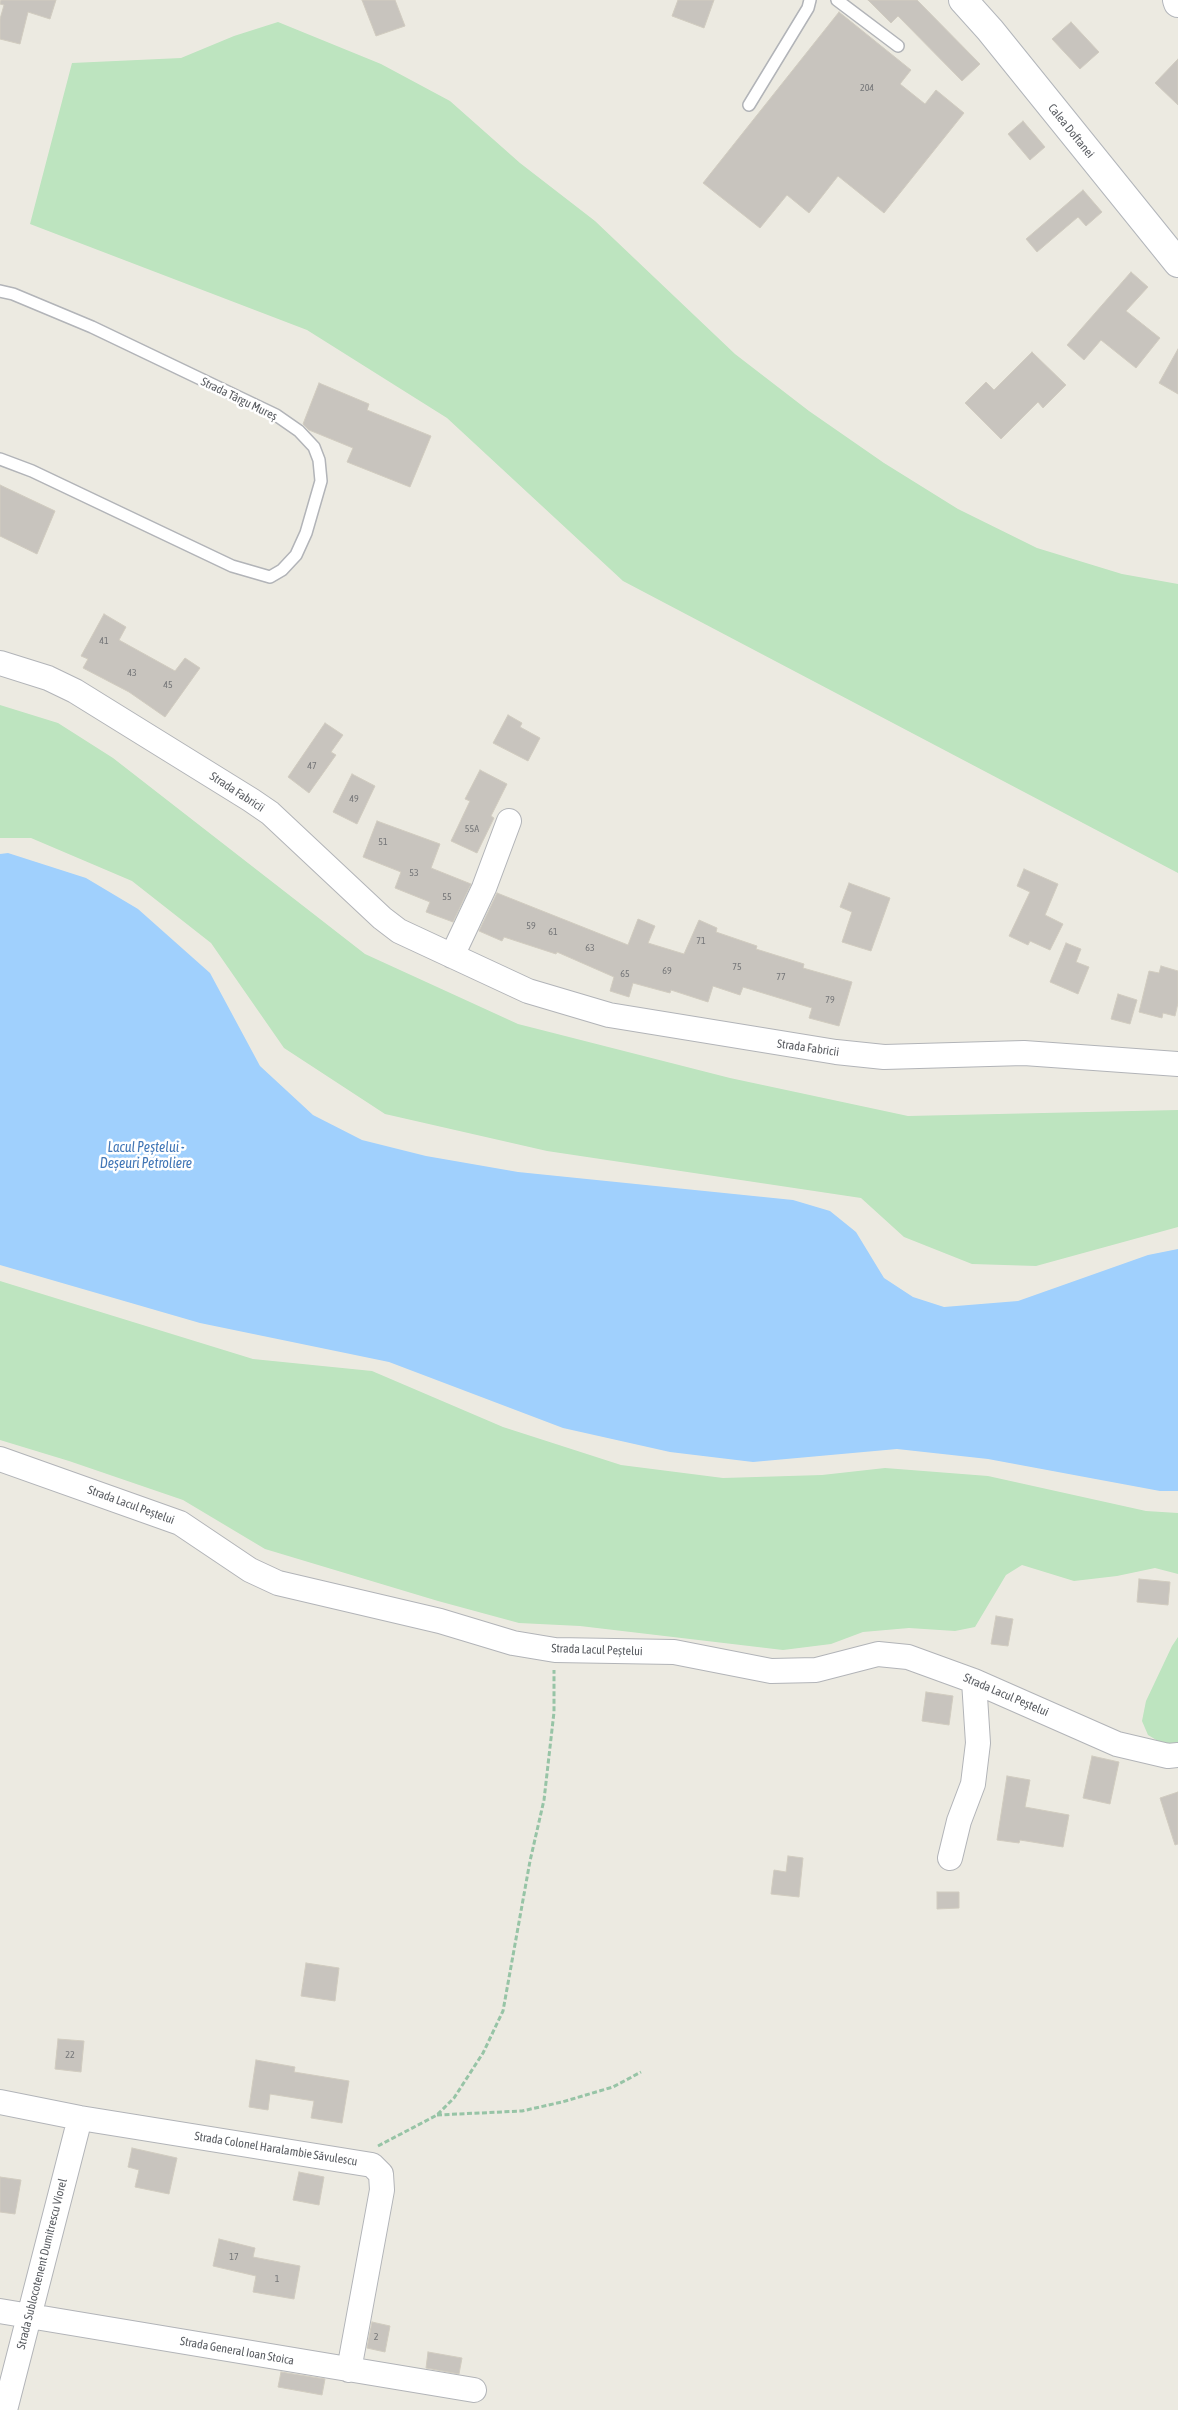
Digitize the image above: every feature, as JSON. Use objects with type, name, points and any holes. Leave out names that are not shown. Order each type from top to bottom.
[{"type":"main road","name":"Calea Doftanei","points":[[963,0],[990,30],[1178,263]]},
{"type":"street","name":"Strada Fabricii","points":[[0,663],[48,678],[75,691],[251,800],[270,814],[382,918],[399,931],[528,991],[609,1015],[780,1044],[884,1057],[1024,1053],[1178,1064]]},
{"type":"street","points":[[452,956],[484,888],[509,821]]},
{"type":"street","name":"Strada Lacul Peștelui","points":[[0,1459],[180,1523],[250,1570],[278,1583],[440,1621],[512,1643],[555,1650],[674,1652],[771,1671],[816,1670],[878,1654],[908,1657],[974,1681],[1116,1744],[1168,1756],[1178,1755]]},
{"type":"street","points":[[950,1858],[955,1835],[974,1784],[978,1743],[974,1681]]},
{"type":"street","name":"Strada Colonel Haralambie Săvulescu","points":[[0,2102],[80,2118],[358,2161],[372,2165],[381,2174],[382,2190],[350,2370]]},
{"type":"street","name":"Strada Sublocotenent Dumitrescu Viorel","points":[[5,2410],[80,2118]]},
{"type":"street","name":"Strada General Ioan Stoica","points":[[0,2310],[474,2390]]},
{"type":"lane","points":[[749,105],[808,8],[810,0]]},
{"type":"lane","points":[[837,0],[898,46]]},
{"type":"lane","name":"Strada Târgu Mureș","points":[[0,291],[13,294],[92,327],[276,416],[299,431],[314,447],[319,460],[321,481],[306,533],[296,555],[282,570],[270,577],[232,566],[32,471],[0,458]]},
{"type":"path","points":[[358,2161],[377,2146],[437,2115],[454,2098],[474,2067],[503,2011],[530,1861],[544,1800],[554,1712],[555,1650]]},
{"type":"path","points":[[437,2115],[522,2111],[613,2087],[641,2072]]},
{"type":"green space","points":[[278,22],[381,64],[450,101],[520,163],[595,221],[735,354],[809,411],[884,463],[958,509],[1037,548],[1122,574],[1178,584],[1178,873],[623,581],[447,418],[307,330],[30,224],[72,63],[181,58],[234,36]]},
{"type":"green space","points":[[0,705],[58,723],[113,758],[365,954],[518,1024],[730,1078],[908,1116],[1178,1110],[1178,1227],[1036,1266],[972,1264],[904,1237],[861,1198],[547,1151],[385,1114],[284,1048],[211,943],[132,881],[31,838],[0,838]]},
{"type":"green space","points":[[0,1281],[253,1359],[372,1371],[503,1427],[621,1465],[723,1478],[822,1475],[885,1468],[988,1476],[1146,1511],[1178,1513],[1178,1574],[1155,1568],[1117,1576],[1074,1581],[1022,1565],[1006,1575],[975,1627],[955,1631],[909,1628],[863,1632],[831,1644],[783,1650],[580,1626],[519,1623],[438,1601],[265,1549],[183,1500],[69,1461],[0,1440]]},
{"type":"green space","points":[[1178,1637],[1178,1746],[1168,1747],[1148,1735],[1142,1721],[1146,1701]]},
{"type":"water","name":"Lacul Peștelui - Deșeuri Petroliere","points":[[8,853],[86,878],[138,909],[210,973],[260,1066],[313,1115],[362,1140],[426,1156],[518,1172],[793,1200],[830,1211],[856,1232],[884,1278],[913,1297],[944,1307],[1018,1301],[1148,1255],[1178,1249],[1178,1491],[1160,1491],[988,1459],[897,1449],[753,1462],[670,1452],[563,1428],[389,1362],[200,1323],[0,1265],[0,854]]},
{"type":"building","points":[[1,0],[56,0],[50,19],[28,12],[20,44],[0,39],[0,19],[4,5],[0,4]]},
{"type":"building","points":[[362,0],[395,0],[405,26],[376,36]]},
{"type":"building","points":[[678,0],[714,0],[704,28],[672,16]]},
{"type":"building","points":[[868,0],[917,0],[980,64],[962,81],[898,16],[891,23]]},
{"type":"building","points":[[839,12],[911,70],[900,84],[925,104],[936,90],[964,113],[884,213],[838,176],[809,213],[787,195],[760,228],[703,183]]},
{"type":"building","points":[[1071,22],[1099,52],[1080,69],[1052,39]]},
{"type":"building","points":[[1178,59],[1178,105],[1155,83]]},
{"type":"building","points":[[1023,121],[1045,147],[1030,160],[1008,134]]},
{"type":"building","points":[[1083,190],[1102,212],[1086,226],[1078,217],[1037,252],[1026,239]]},
{"type":"building","points":[[1131,272],[1148,287],[1126,311],[1160,338],[1136,368],[1101,340],[1084,360],[1067,345]]},
{"type":"building","points":[[1178,349],[1178,394],[1159,383]]},
{"type":"building","points":[[1032,352],[1066,385],[1043,408],[1038,402],[1001,439],[965,403],[986,382],[994,390]]},
{"type":"building","points":[[319,383],[369,404],[367,410],[431,436],[410,487],[347,462],[353,448],[309,430],[303,424]]},
{"type":"building","points":[[0,485],[55,511],[37,554],[0,536]]},
{"type":"building","points":[[104,614],[126,627],[119,640],[175,671],[185,658],[200,668],[165,717],[129,692],[83,668],[88,659],[81,656]]},
{"type":"building","points":[[508,715],[522,723],[520,727],[540,738],[528,761],[493,743]]},
{"type":"building","points":[[325,723],[343,735],[331,752],[336,755],[309,793],[288,777]]},
{"type":"building","points":[[480,770],[507,784],[491,816],[494,818],[477,853],[451,841],[470,801],[465,799]]},
{"type":"building","points":[[352,774],[375,786],[357,824],[333,812]]},
{"type":"building","points":[[377,821],[440,844],[431,868],[471,884],[453,922],[426,912],[430,902],[395,888],[401,872],[363,857]]},
{"type":"building","points":[[1024,869],[1058,884],[1045,915],[1063,924],[1050,950],[1030,941],[1028,945],[1009,936],[1030,892],[1017,886]]},
{"type":"building","points":[[849,883],[890,898],[871,951],[842,942],[852,912],[840,907]]},
{"type":"building","points":[[497,893],[628,945],[638,919],[655,926],[648,943],[684,954],[699,920],[717,928],[716,932],[757,946],[756,949],[804,964],[803,968],[852,982],[839,1026],[809,1018],[812,1008],[743,987],[740,995],[713,986],[708,1002],[671,990],[670,993],[633,983],[629,997],[610,991],[614,977],[557,952],[556,954],[504,937],[502,941],[479,931]]},
{"type":"building","points":[[1066,943],[1081,949],[1076,962],[1089,967],[1078,994],[1050,982]]},
{"type":"building","points":[[1161,966],[1178,971],[1178,1003],[1175,1016],[1163,1013],[1162,1018],[1139,1012],[1149,971],[1159,973]]},
{"type":"building","points":[[1118,994],[1137,1000],[1130,1024],[1111,1019]]},
{"type":"building","points":[[1139,1579],[1170,1582],[1168,1605],[1137,1602]]},
{"type":"building","points":[[996,1616],[1013,1619],[1008,1646],[991,1644]]},
{"type":"building","points":[[926,1692],[953,1696],[949,1725],[922,1721]]},
{"type":"building","points":[[1092,1756],[1119,1762],[1110,1804],[1083,1798]]},
{"type":"building","points":[[1007,1776],[1030,1780],[1025,1807],[1069,1815],[1063,1847],[1020,1840],[1019,1843],[997,1840]]},
{"type":"building","points":[[1178,1792],[1178,1844],[1175,1845],[1160,1798]]},
{"type":"building","points":[[788,1856],[803,1858],[799,1897],[771,1894],[774,1870],[786,1872]]},
{"type":"building","points":[[937,1892],[959,1892],[959,1908],[937,1909]]},
{"type":"building","points":[[306,1963],[339,1968],[335,2001],[301,1996]]},
{"type":"building","points":[[58,2039],[84,2041],[81,2072],[55,2069]]},
{"type":"building","points":[[256,2060],[295,2067],[294,2072],[349,2081],[342,2123],[311,2118],[314,2101],[270,2094],[268,2110],[249,2107]]},
{"type":"building","points":[[132,2148],[177,2158],[169,2194],[135,2187],[139,2170],[128,2167]]},
{"type":"building","points":[[299,2172],[324,2177],[319,2205],[293,2200]]},
{"type":"building","points":[[0,2177],[21,2180],[15,2214],[0,2212]]},
{"type":"building","points":[[219,2239],[255,2248],[253,2257],[300,2266],[294,2299],[253,2292],[256,2276],[213,2266]]},
{"type":"building","points":[[372,2322],[390,2326],[385,2352],[367,2348]]},
{"type":"building","points":[[428,2352],[462,2358],[459,2374],[426,2368]]},
{"type":"building","points":[[281,2372],[325,2379],[322,2395],[278,2387]]}]
